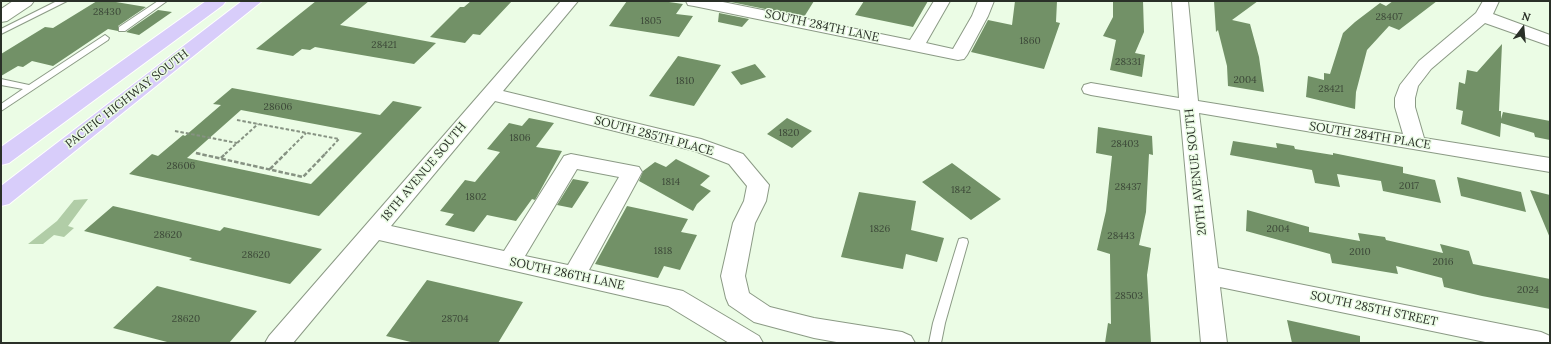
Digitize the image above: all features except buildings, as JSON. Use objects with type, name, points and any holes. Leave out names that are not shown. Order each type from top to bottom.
[{"type":"main road","name":"PACIFIC HIGHWAY SOUTH","points":[[1,158],[217,1]]},
{"type":"main road","name":"PACIFIC HIGHWAY SOUTH","points":[[1,198],[253,1]]},
{"type":"street","points":[[1,17],[25,1]]},
{"type":"street","name":"18TH AVENUE SOUTH","points":[[278,343],[570,1]]},
{"type":"street","points":[[915,46],[942,1]]},
{"type":"street","name":"SOUTH 284TH LANE","points":[[701,2],[958,55],[980,16],[986,1]]},
{"type":"street","name":"20TH AVENUE SOUTH","points":[[1180,1],[1189,106],[1214,343]]},
{"type":"street","points":[[1416,143],[1405,107],[1405,98],[1409,84],[1424,65],[1487,8],[1550,41]]},
{"type":"street","name":"SOUTH 284TH PLACE","points":[[1090,89],[1550,165]]},
{"type":"street","name":"SOUTH 285TH PLACE","points":[[491,94],[701,146],[736,159],[758,185],[755,201],[744,223],[733,276],[738,298],[763,315],[814,328],[902,343]]},
{"type":"street","points":[[509,262],[571,161],[632,172],[574,276]]},
{"type":"street","name":"SOUTH 286TH LANE","points":[[374,231],[674,298],[750,343]]},
{"type":"street","name":"SOUTH 285TH STREET","points":[[1206,275],[1541,343]]},
{"type":"lane","points":[[1,32],[63,1]]},
{"type":"lane","points":[[122,29],[163,1]]},
{"type":"lane","points":[[1,108],[105,38]]},
{"type":"lane","points":[[1,82],[31,88]]},
{"type":"lane","points":[[935,343],[939,323],[963,242]]},
{"type":"path","points":[[196,153],[303,177],[338,139],[237,120]]},
{"type":"path","points":[[220,158],[258,124]]},
{"type":"path","points":[[175,131],[236,144]]},
{"type":"path","points":[[270,169],[306,133]]},
{"type":"green space","points":[[88,199],[68,226],[74,228],[64,237],[54,235],[43,244],[28,244],[57,221],[74,200]]}]
